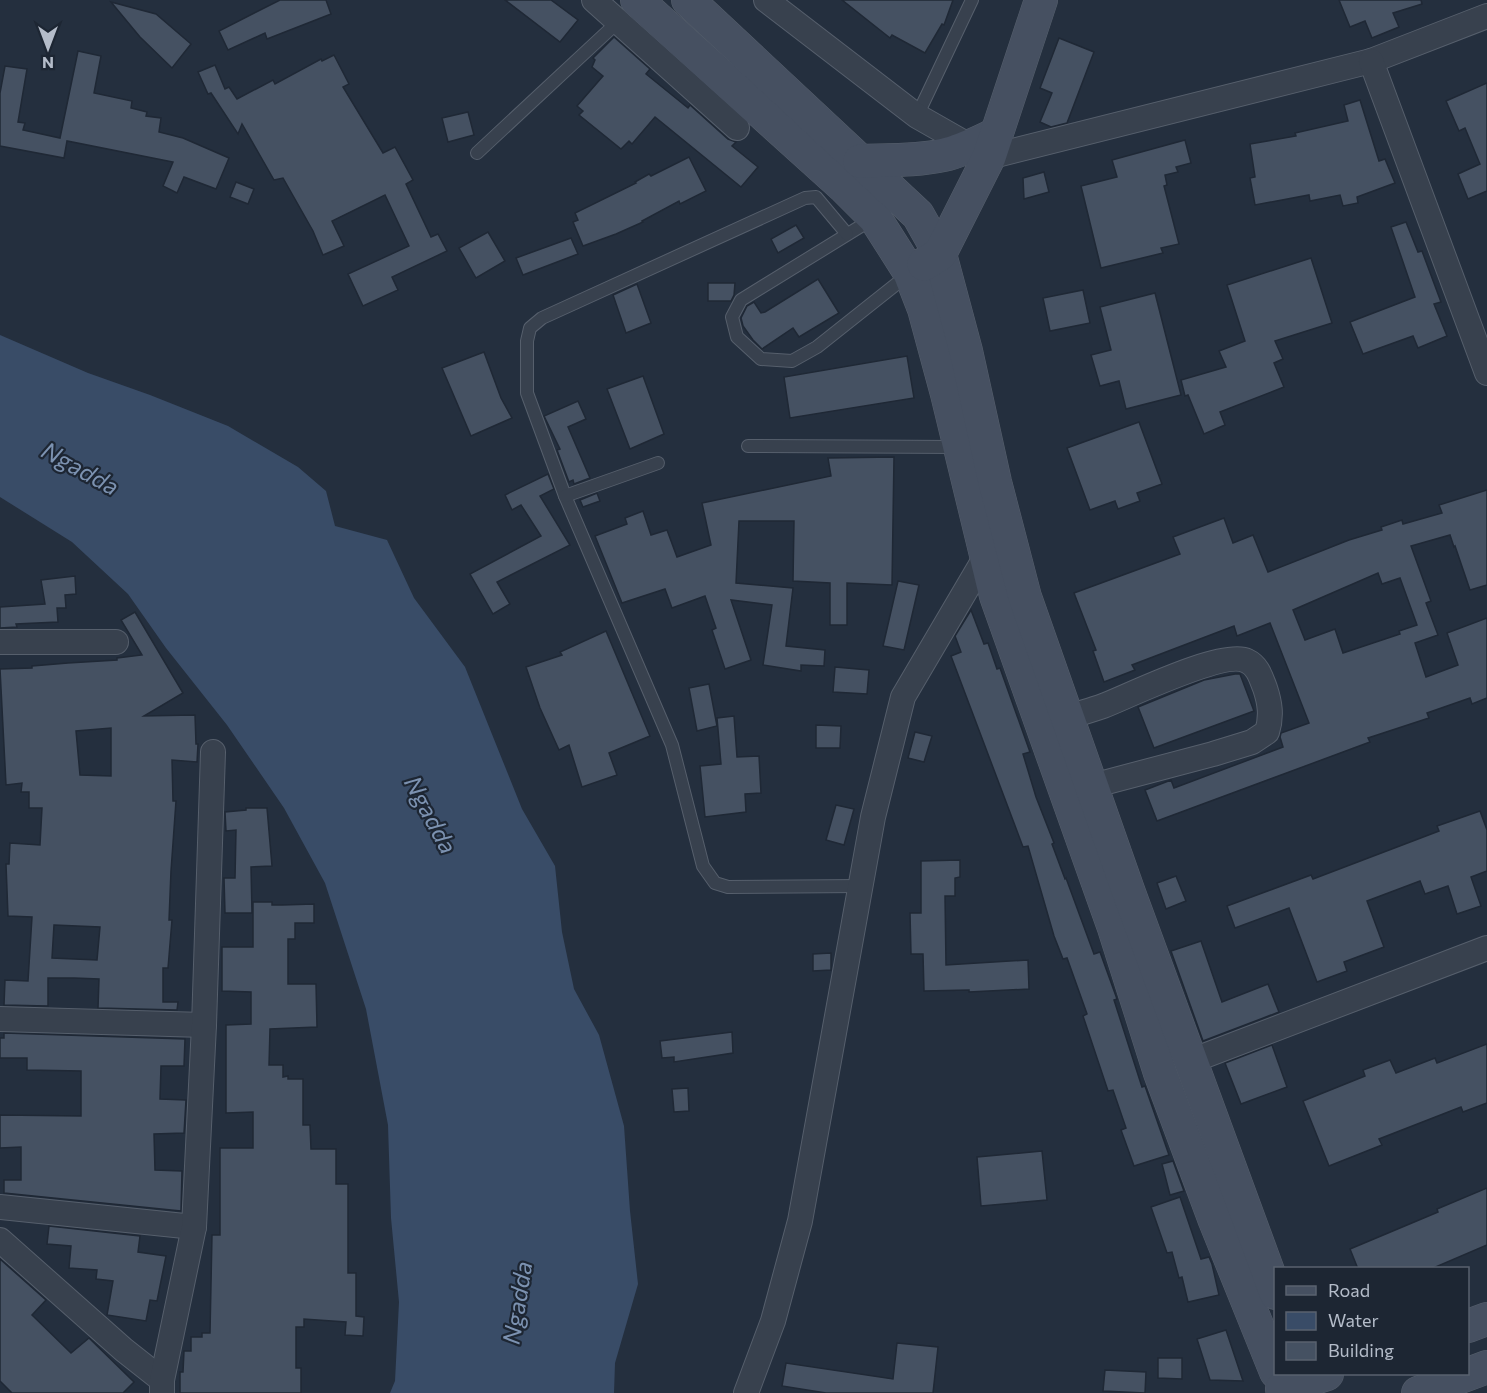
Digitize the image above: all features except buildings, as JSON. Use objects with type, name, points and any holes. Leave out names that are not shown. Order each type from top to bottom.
[{"type":"main road","points":[[688,0],[918,215],[940,254],[966,351],[995,483],[1025,597],[1274,1290]]},
{"type":"main road","points":[[910,273],[940,254],[985,146],[1041,0]]},
{"type":"main road","points":[[633,8],[845,188],[874,218],[910,273],[924,309],[996,596],[1114,928],[1160,1073],[1215,1221],[1274,1338]]},
{"type":"main road","points":[[860,161],[918,159],[985,146]]},
{"type":"main road","points":[[1469,1325],[1487,1319]]},
{"type":"main road","points":[[1469,1373],[1487,1366]]},
{"type":"main road","points":[[1418,1393],[1464,1375]]},
{"type":"street","points":[[594,0],[633,8],[737,128]]},
{"type":"street","points":[[766,0],[917,116],[985,146],[1371,62],[1487,16]]},
{"type":"street","points":[[1371,62],[1487,373]]},
{"type":"street","points":[[746,1393],[772,1321],[800,1221],[873,817],[903,697],[986,556]]},
{"type":"street","points":[[0,642],[116,642]]},
{"type":"street","points":[[1068,717],[1102,706],[1179,674],[1236,659],[1247,661],[1258,671],[1268,698],[1271,718],[1267,732],[1252,742],[1163,769],[1092,786]]},
{"type":"street","points":[[162,1387],[194,1227],[204,1025],[213,752]]},
{"type":"street","points":[[1191,1061],[1487,948]]},
{"type":"street","points":[[0,1019],[204,1025]]},
{"type":"street","points":[[0,1207],[194,1227]]},
{"type":"street","points":[[0,1240],[124,1350],[162,1387]]},
{"type":"lane","points":[[917,116],[972,0]]},
{"type":"lane","points":[[477,153],[633,8]]},
{"type":"lane","points":[[847,234],[816,197],[805,198],[542,318],[530,328],[527,342],[527,393],[566,496],[672,745],[703,866],[715,883],[728,887],[860,886]]},
{"type":"lane","points":[[874,218],[741,300],[732,317],[737,337],[761,358],[792,361],[817,347],[910,273]]},
{"type":"lane","points":[[748,446],[959,447]]},
{"type":"lane","points":[[566,496],[658,463]]},
{"type":"water","name":"Ngadda","points":[[0,335],[88,373],[228,426],[298,467],[326,491],[335,526],[387,540],[414,598],[465,667],[522,809],[555,866],[562,932],[574,989],[599,1035],[624,1126],[638,1284],[615,1363],[614,1393],[390,1393],[395,1381],[399,1302],[391,1218],[388,1125],[366,1009],[325,883],[284,808],[227,725],[166,648],[128,594],[72,542],[0,497]]}]
